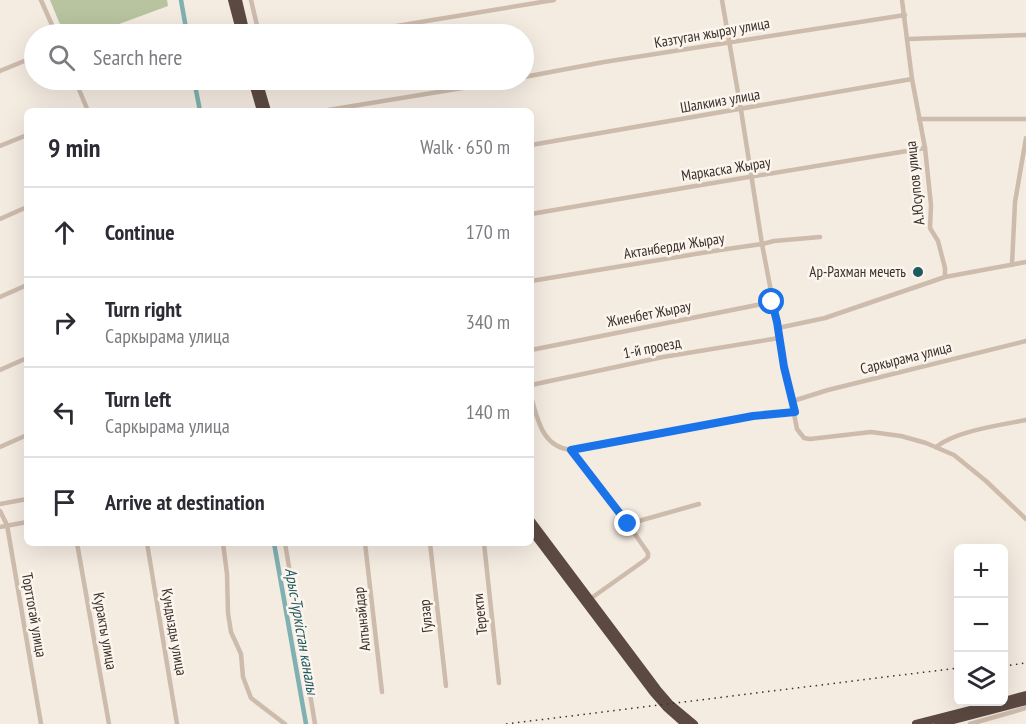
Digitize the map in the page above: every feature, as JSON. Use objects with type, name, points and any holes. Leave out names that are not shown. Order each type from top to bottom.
[{"type":"highway","points":[[232,0],[238,24]]},
{"type":"highway","points":[[238,0],[244,24]]},
{"type":"highway","points":[[255,90],[260,108]]},
{"type":"highway","points":[[261,90],[266,108]]},
{"type":"highway","points":[[534,525],[657,689],[670,704],[694,724]]},
{"type":"highway","points":[[534,534],[653,692],[685,724]]},
{"type":"highway","points":[[1008,700],[1026,695]]},
{"type":"highway","points":[[939,724],[1026,701]]},
{"type":"highway","points":[[916,724],[984,706]]},
{"type":"street","points":[[41,0],[52,24]]},
{"type":"street","points":[[251,0],[257,24]]},
{"type":"street","points":[[409,24],[554,0]]},
{"type":"street","points":[[722,0],[772,302],[797,429],[804,438],[810,439],[871,432],[901,436],[926,443],[954,455],[986,481],[1026,519]]},
{"type":"street","points":[[902,0],[919,118]]},
{"type":"street","name":"Казтуган жырау улица","points":[[534,75],[904,15]]},
{"type":"street","points":[[908,39],[1026,35]]},
{"type":"street","points":[[0,71],[24,61]]},
{"type":"street","name":"Шалкииз улица","points":[[534,144],[912,79]]},
{"type":"street","points":[[79,90],[87,108]]},
{"type":"street","points":[[340,108],[450,90]]},
{"type":"street","name":"А.Юсупов улица","points":[[945,277],[938,241],[930,228],[931,206],[925,148],[919,118],[1026,119]]},
{"type":"street","points":[[0,146],[24,136]]},
{"type":"street","points":[[1012,265],[1015,201],[1026,138]]},
{"type":"street","name":"Маркаска Жырау","points":[[534,213],[925,148]]},
{"type":"street","points":[[0,219],[24,208]]},
{"type":"street","name":"Актанберди Жырау","points":[[534,281],[774,241],[820,237]]},
{"type":"street","points":[[778,328],[825,318],[945,277],[1026,262]]},
{"type":"street","points":[[0,297],[24,286]]},
{"type":"street","name":"Жиенбет Жырау","points":[[534,349],[772,302]]},
{"type":"street","name":"1-й проезд","points":[[534,384],[663,357],[779,338]]},
{"type":"street","name":"Саркырама улица","points":[[793,401],[828,390],[1026,341]]},
{"type":"street","points":[[0,370],[24,359]]},
{"type":"street","points":[[534,407],[540,428],[550,440],[561,449],[571,450],[753,416],[795,412]]},
{"type":"street","points":[[936,447],[950,438],[1026,420]]},
{"type":"street","points":[[0,447],[24,436]]},
{"type":"street","points":[[571,450],[648,553],[648,557],[590,599]]},
{"type":"street","points":[[0,504],[24,500]]},
{"type":"street","points":[[628,524],[699,504]]},
{"type":"street","name":"Торттогай улица","points":[[0,511],[7,525],[41,724]]},
{"type":"street","points":[[0,526],[24,522]]},
{"type":"street","name":"Куракты улица","points":[[78,546],[109,724]]},
{"type":"street","name":"Кундызды улица","points":[[147,546],[177,724]]},
{"type":"street","points":[[223,546],[228,614],[231,632],[241,654],[243,677],[251,698],[285,724]]},
{"type":"street","points":[[285,546],[315,724]]},
{"type":"street","name":"Алтынайдар","points":[[365,546],[382,692]]},
{"type":"street","name":"Гулзар","points":[[430,546],[446,686]]},
{"type":"street","name":"Теректи","points":[[484,546],[499,683]]},
{"type":"street","points":[[970,724],[1026,708]]},
{"type":"green space","points":[[50,0],[167,0],[168,6],[119,24],[60,24]]},
{"type":"waterway","name":"Арыс-Түркістан каналы","points":[[181,0],[185,24]]},
{"type":"waterway","name":"Арыс-Түркістан каналы","points":[[196,90],[199,108]]},
{"type":"waterway","name":"Арыс-Түркістан каналы","points":[[275,546],[306,724]]},
{"type":"railway","points":[[1008,665],[1026,663]]},
{"type":"railway","points":[[506,724],[954,668]]},
{"type":"place","name":"Ар-Рахман мечеть","points":[[918,272]]},
{"type":"route","points":[[628,524],[571,450],[753,416],[795,412],[772,302]]}]
